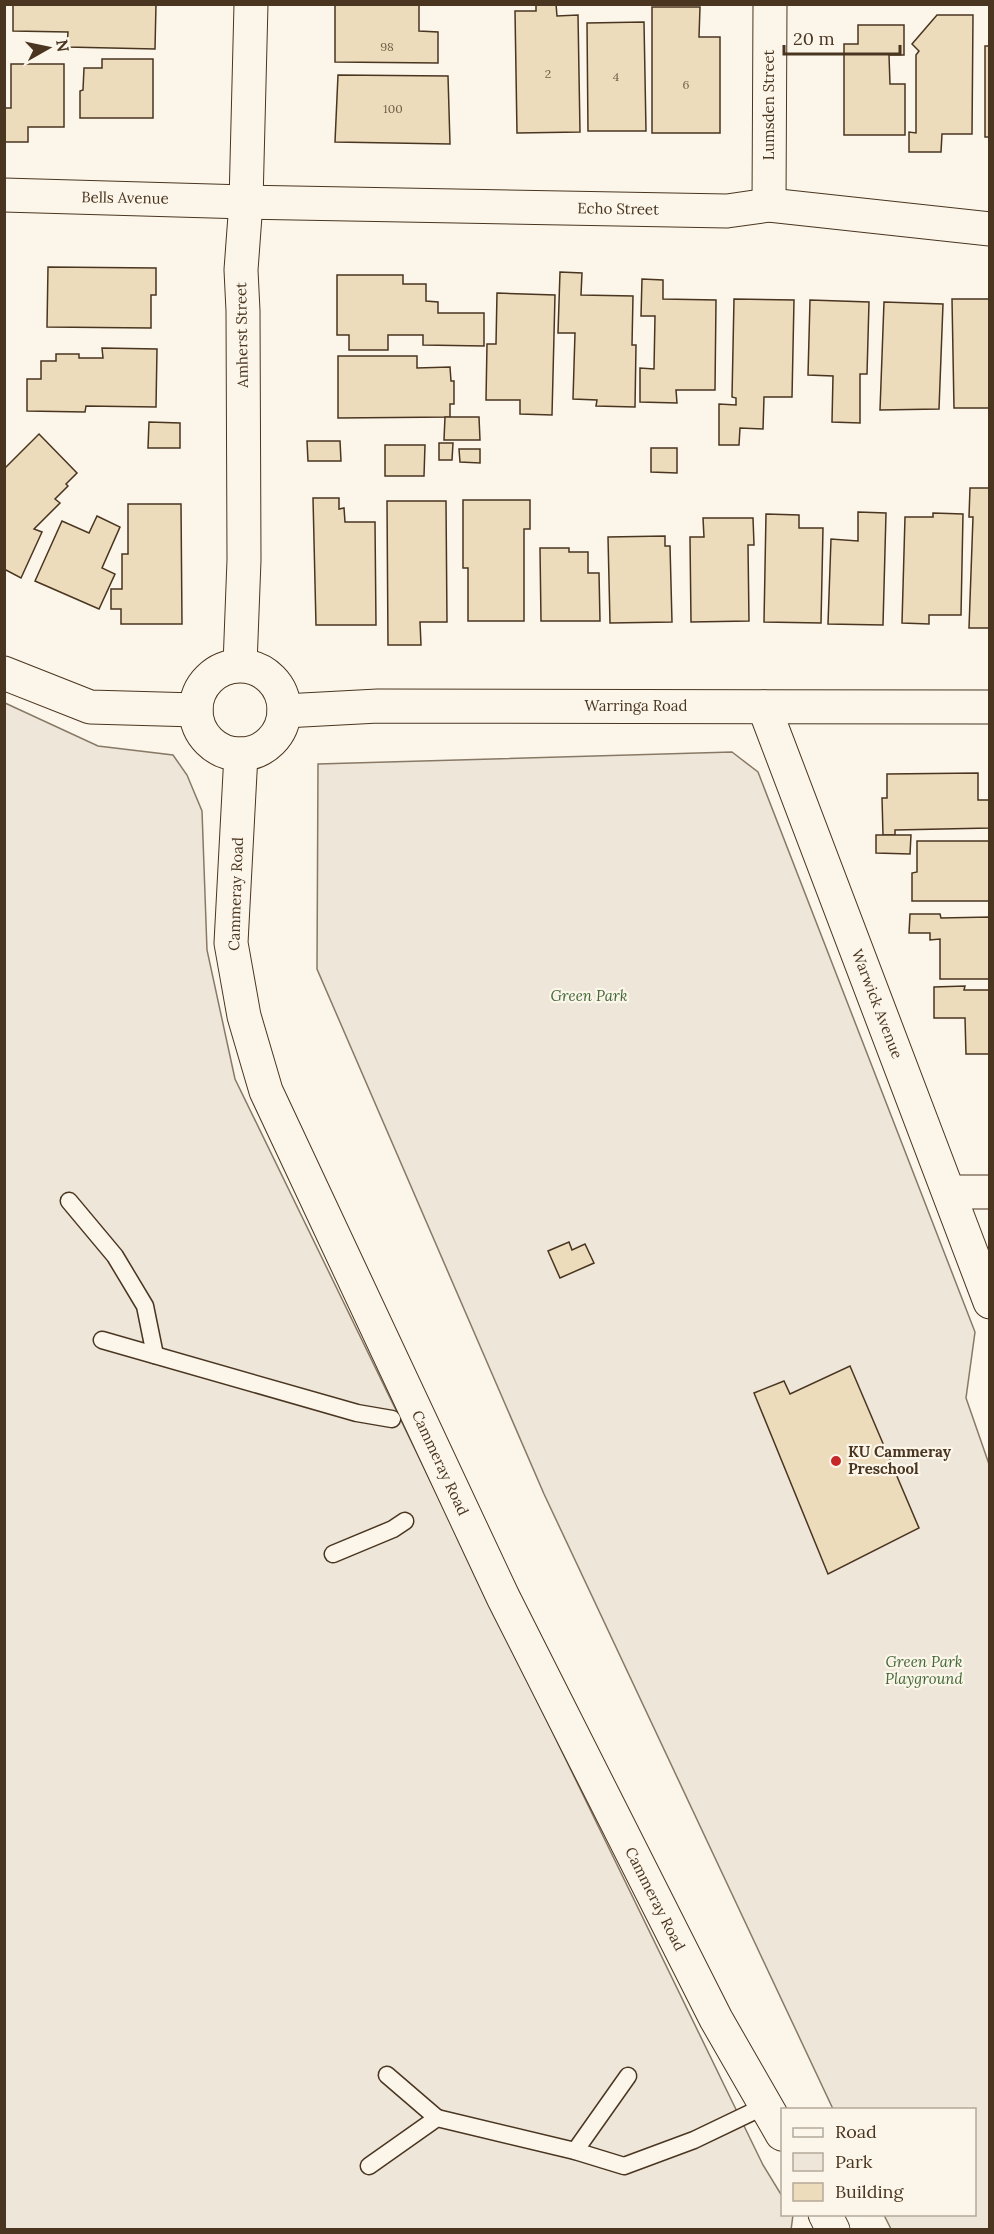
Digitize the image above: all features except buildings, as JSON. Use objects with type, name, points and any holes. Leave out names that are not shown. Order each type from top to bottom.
[{"type":"street","name":"Amherst Street","points":[[240,665],[243,560],[241,270],[246,202],[251,4]]},
{"type":"street","name":"Lumsden Street","points":[[769,205],[770,4]]},
{"type":"street","name":"Bells Avenue","points":[[4,195],[246,202]]},
{"type":"street","name":"Echo Street","points":[[246,202],[727,211],[769,205],[990,229]]},
{"type":"street","points":[[240,665],[254,668],[276,684],[282,697],[284,711],[282,724],[275,736],[255,752],[241,754],[214,746],[201,730],[196,710],[197,696],[204,683],[226,667],[240,665]]},
{"type":"street","points":[[4,673],[90,707],[196,710]]},
{"type":"street","name":"Warringa Road","points":[[284,711],[378,706],[990,707]]},
{"type":"street","name":"Warwick Avenue","points":[[764,707],[990,1302]]},
{"type":"street","name":"Cammeray Road","points":[[241,754],[231,943],[244,1016],[266,1091],[502,1597],[716,2019],[781,2130]]},
{"type":"street","points":[[949,1192],[990,1192]]},
{"type":"lane","points":[[69,1201],[115,1256],[145,1306],[155,1355]]},
{"type":"lane","points":[[102,1340],[357,1413],[393,1419]]},
{"type":"lane","points":[[333,1554],[393,1529],[405,1521]]},
{"type":"lane","points":[[387,2075],[437,2118],[576,2151],[624,2166],[694,2140],[767,2105]]},
{"type":"lane","points":[[576,2151],[628,2076]]},
{"type":"lane","points":[[369,2166],[437,2118]]},
{"type":"green space","points":[[5,703],[98,746],[173,755],[187,775],[202,811],[207,950],[235,1079],[763,2165],[781,2194],[781,2216],[793,2216],[791,2230],[5,2230]]},
{"type":"green space","name":"Green Park","points":[[732,752],[758,772],[975,1332],[966,1398],[990,1467],[989,2229],[891,2229],[884,2216],[976,2216],[976,2108],[833,2108],[544,1494],[317,969],[318,764]]},
{"type":"place","name":"KU Cammeray Preschool","points":[[836,1461]]},
{"type":"park label","name":"Green Park Playground","points":[[924,1670]]}]
